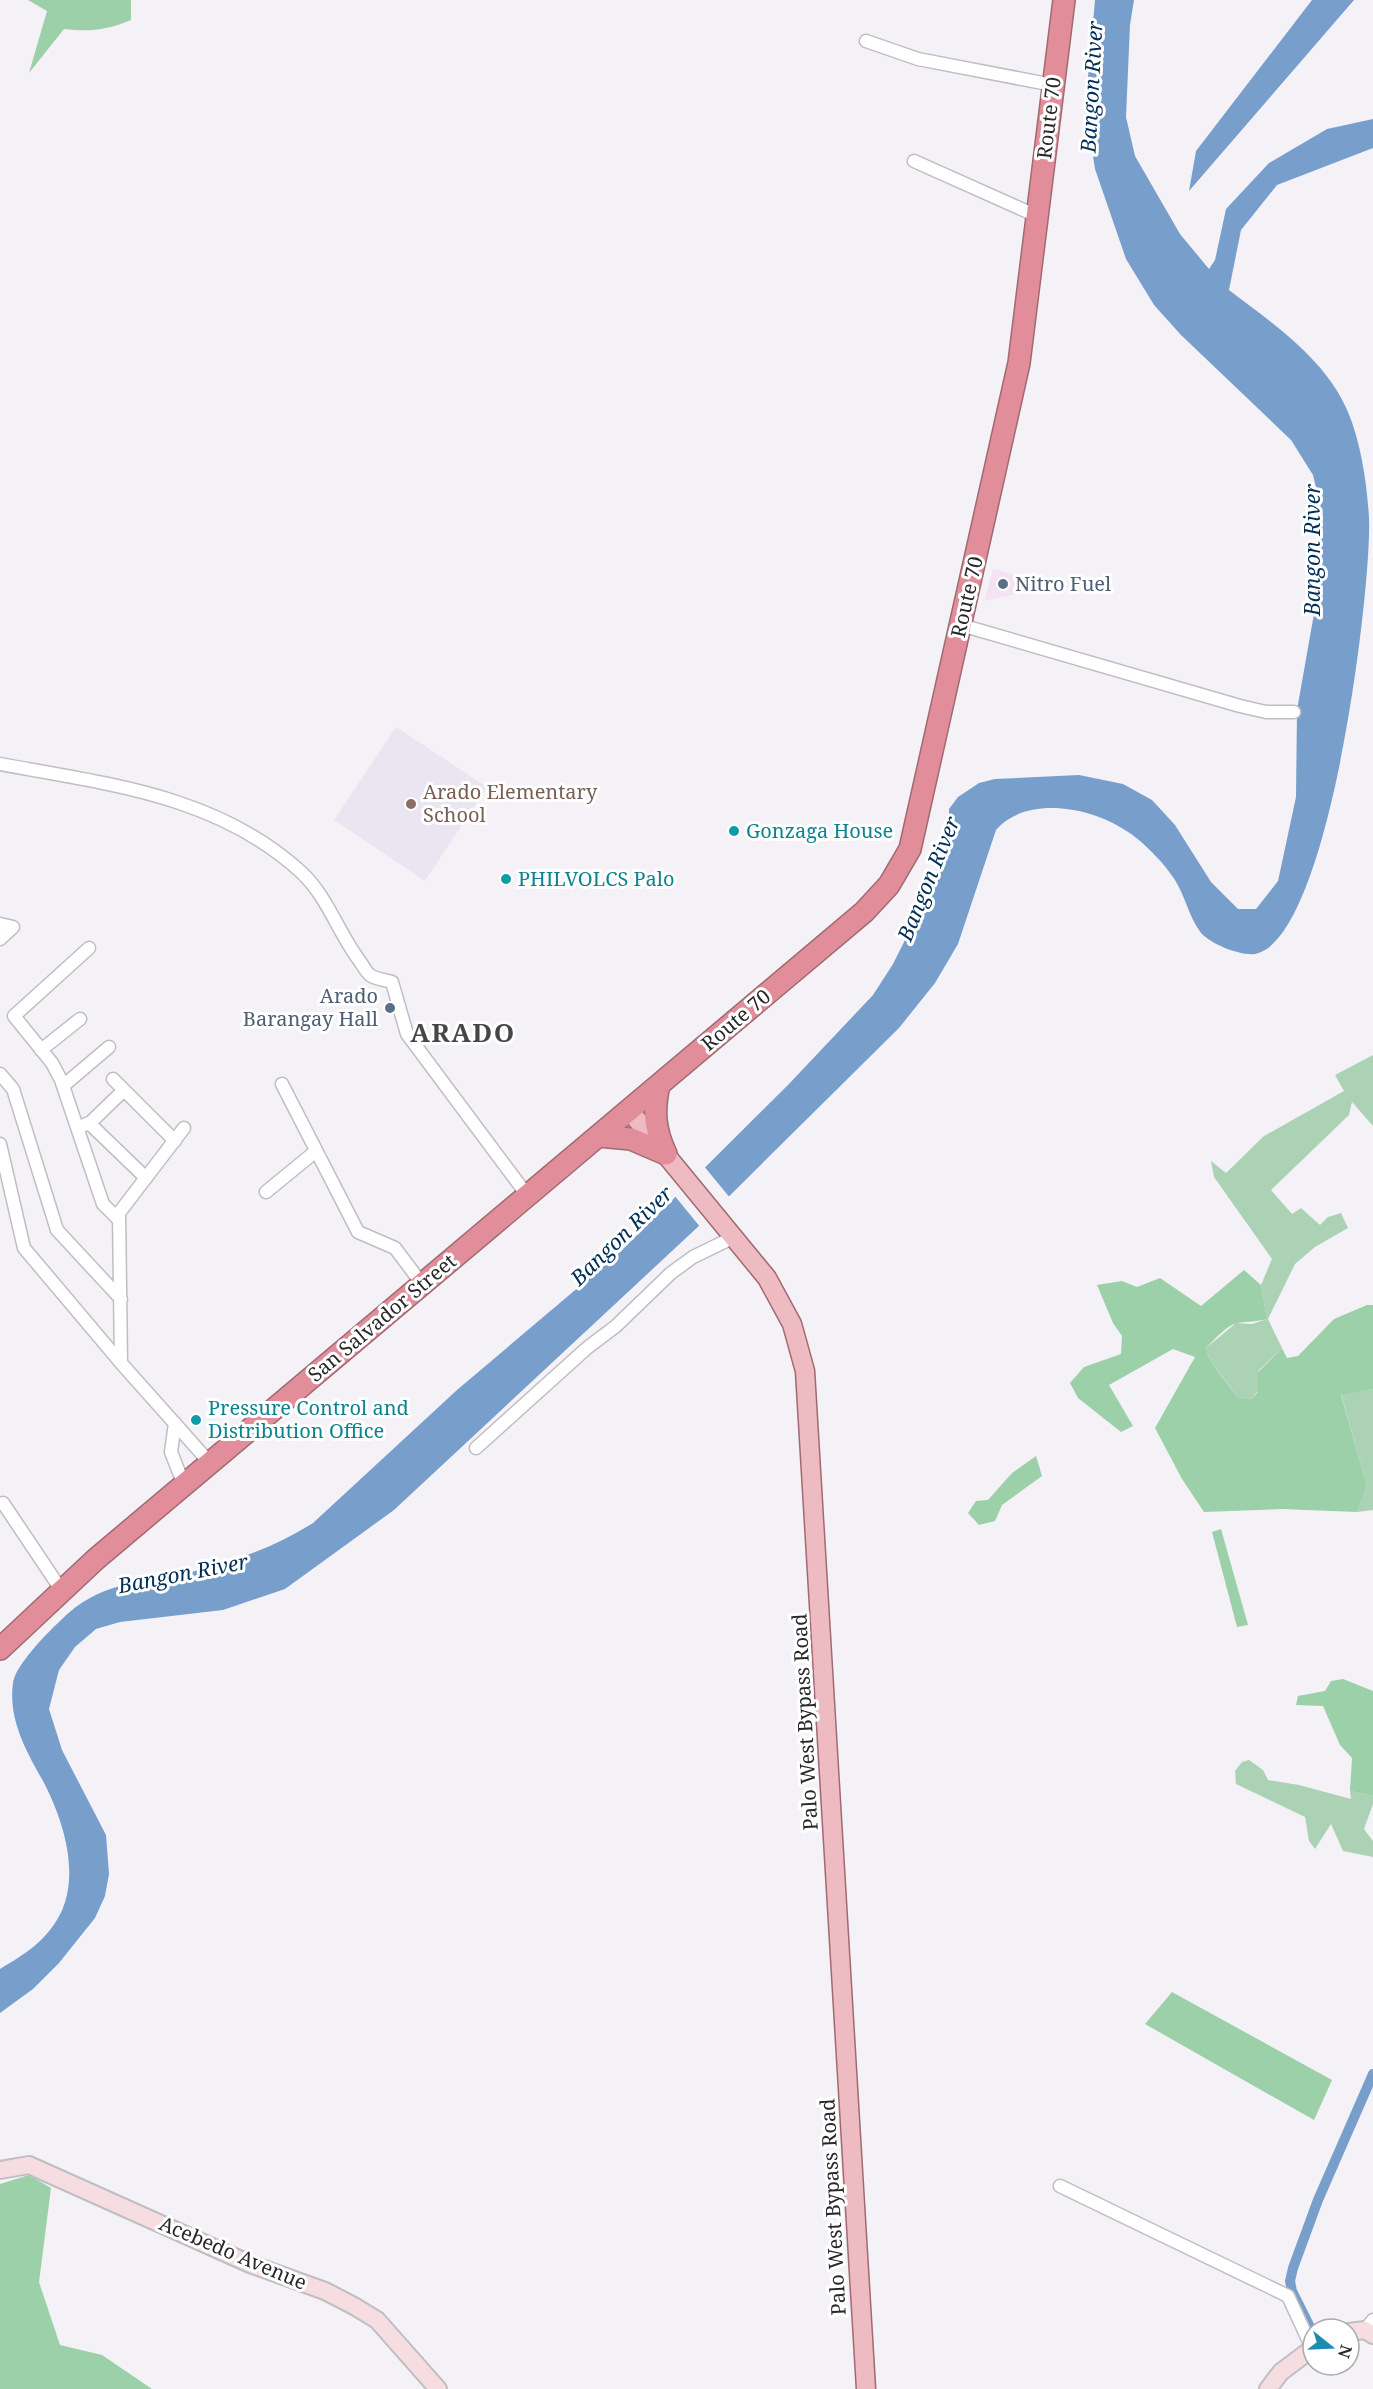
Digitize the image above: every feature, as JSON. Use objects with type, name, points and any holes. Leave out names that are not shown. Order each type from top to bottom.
[{"type":"highway","name":"Route 70","points":[[659,1085],[864,912],[889,885],[910,849],[1019,363],[1064,0]]},
{"type":"highway","name":"San Salvador Street","points":[[0,1649],[62,1591],[184,1485],[659,1085]]},
{"type":"highway","points":[[659,1085],[654,1116],[657,1133],[672,1161]]},
{"type":"highway","points":[[598,1136],[631,1139],[672,1161]]},
{"type":"main road","name":"Palo West Bypass Road","points":[[629,1110],[767,1278],[792,1324],[805,1371],[866,2389]]},
{"type":"street","points":[[866,41],[918,59],[1053,85]]},
{"type":"street","points":[[914,161],[1037,216]]},
{"type":"street","points":[[961,626],[1240,706],[1266,712],[1294,712]]},
{"type":"street","points":[[0,764],[180,801],[228,822],[257,839],[302,873],[322,897],[335,923],[370,975],[392,982],[407,1034],[527,1195]]},
{"type":"street","points":[[0,924],[13,927],[0,939]]},
{"type":"street","points":[[89,948],[14,1016],[52,1063],[63,1086],[76,1130],[103,1204],[119,1221]]},
{"type":"street","points":[[41,1050],[80,1018]]},
{"type":"street","points":[[63,1086],[109,1047]]},
{"type":"street","points":[[0,1074],[13,1089],[57,1230],[121,1299]]},
{"type":"street","points":[[113,1079],[174,1141]]},
{"type":"street","points":[[282,1084],[358,1232],[395,1248],[422,1284]]},
{"type":"street","points":[[76,1130],[89,1123],[124,1090]]},
{"type":"street","points":[[89,1123],[146,1178]]},
{"type":"street","points":[[121,1363],[118,1213],[184,1128]]},
{"type":"street","points":[[0,1144],[24,1248],[121,1363],[210,1463]]},
{"type":"street","points":[[266,1192],[316,1151]]},
{"type":"street","points":[[476,1448],[587,1348],[631,1312],[671,1273],[732,1234]]},
{"type":"street","points":[[175,1423],[171,1452],[184,1485]]},
{"type":"street","points":[[3,1503],[62,1591]]},
{"type":"street","name":"Acebedo Avenue","points":[[0,2170],[29,2165],[250,2264],[335,2296],[377,2320],[438,2389]]},
{"type":"street","points":[[1060,2186],[1288,2296],[1301,2324]]},
{"type":"street","points":[[1268,2389],[1281,2372],[1301,2357]]},
{"type":"shaded area","points":[[993,569],[1029,578],[1026,592],[984,601]]},
{"type":"shaded area","name":"Arado Elementary School","points":[[396,727],[487,787],[425,881],[334,820]]},
{"type":"green space","points":[[28,0],[131,0],[131,20],[98,29],[64,29],[29,73],[47,11]]},
{"type":"green space","points":[[1373,1055],[1373,1126],[1352,1102],[1349,1115],[1271,1190],[1292,1214],[1301,1208],[1320,1225],[1328,1217],[1341,1213],[1348,1228],[1315,1247],[1295,1264],[1268,1319],[1282,1348],[1258,1371],[1258,1391],[1251,1399],[1237,1397],[1215,1368],[1206,1348],[1236,1323],[1252,1324],[1267,1319],[1261,1285],[1272,1259],[1214,1177],[1211,1161],[1226,1173],[1264,1136],[1344,1091],[1335,1075]]},
{"type":"green space","points":[[1244,1270],[1261,1285],[1267,1319],[1237,1323],[1220,1334],[1206,1348],[1215,1368],[1237,1397],[1251,1399],[1258,1392],[1258,1372],[1282,1348],[1287,1358],[1298,1356],[1334,1319],[1367,1305],[1373,1305],[1373,1389],[1341,1395],[1367,1486],[1357,1512],[1282,1509],[1204,1512],[1182,1479],[1155,1428],[1195,1357],[1173,1349],[1109,1385],[1133,1426],[1121,1432],[1078,1398],[1070,1383],[1084,1367],[1121,1354],[1122,1336],[1113,1323],[1097,1285],[1122,1281],[1137,1287],[1160,1278],[1201,1306]]},
{"type":"green space","points":[[1373,1389],[1373,1510],[1357,1512],[1367,1486],[1341,1394]]},
{"type":"green space","points":[[1036,1456],[1042,1476],[1002,1505],[995,1521],[979,1525],[968,1513],[976,1501],[988,1500],[1012,1473]]},
{"type":"green space","points":[[1221,1529],[1248,1625],[1237,1627],[1212,1532]]},
{"type":"green space","points":[[1343,1679],[1373,1691],[1373,1796],[1350,1791],[1352,1758],[1340,1745],[1323,1706],[1296,1705],[1298,1696],[1325,1691],[1331,1681]]},
{"type":"green space","points":[[1249,1760],[1263,1770],[1268,1780],[1299,1785],[1351,1799],[1350,1791],[1373,1796],[1373,1804],[1364,1829],[1373,1841],[1373,1857],[1343,1851],[1331,1824],[1315,1849],[1309,1841],[1305,1817],[1236,1784],[1235,1771],[1242,1762]]},
{"type":"green space","points":[[1172,1992],[1332,2080],[1314,2120],[1145,2024]]},
{"type":"green space","points":[[29,2175],[51,2188],[39,2282],[60,2345],[102,2355],[152,2389],[0,2389],[0,2184]]},
{"type":"water","name":"Bangon River","points":[[1095,0],[1134,0],[1130,25],[1126,117],[1135,156],[1180,234],[1209,269],[1215,260],[1226,209],[1269,163],[1327,129],[1373,119],[1373,148],[1277,185],[1241,230],[1229,290],[1280,329],[1312,359],[1338,393],[1348,412],[1356,437],[1363,464],[1368,505],[1368,556],[1363,613],[1341,757],[1325,828],[1305,890],[1282,934],[1255,954],[1234,951],[1212,941],[1197,927],[1175,880],[1165,867],[1139,840],[1111,822],[1094,815],[1059,808],[1024,812],[1009,819],[996,830],[958,944],[935,983],[899,1028],[701,1224],[394,1510],[285,1589],[223,1610],[120,1622],[96,1629],[75,1647],[59,1670],[49,1709],[62,1750],[106,1835],[109,1874],[105,1896],[95,1918],[59,1963],[33,1989],[0,2013],[0,1969],[33,1947],[50,1930],[61,1913],[67,1895],[69,1876],[65,1836],[59,1817],[25,1746],[13,1709],[15,1676],[32,1651],[53,1627],[90,1598],[121,1586],[191,1572],[239,1558],[284,1539],[313,1523],[457,1390],[619,1253],[788,1085],[873,995],[893,964],[939,872],[949,840],[949,809],[958,797],[979,783],[995,779],[1079,775],[1123,784],[1152,800],[1175,825],[1211,882],[1238,909],[1256,909],[1278,881],[1296,797],[1297,710],[1315,608],[1323,516],[1313,475],[1291,440],[1181,335],[1154,305],[1126,259],[1095,169],[1088,122],[1088,78]]},
{"type":"water","points":[[1312,0],[1354,0],[1189,191],[1196,151]]},
{"type":"pier","points":[[703,1165],[731,1199],[701,1228],[674,1195]]},
{"type":"waterway","points":[[1305,2317],[1292,2291],[1290,2281],[1293,2268],[1318,2200],[1373,2074]]},
{"type":"place","name":"Nitro Fuel","points":[[1003,584]]},
{"type":"place","name":"Arado Elementary School","points":[[411,804]]},
{"type":"place","name":"Gonzaga House","points":[[734,831]]},
{"type":"place","name":"PHILVOLCS Palo","points":[[506,879]]},
{"type":"place","name":"Arado Barangay Hall","points":[[390,1008]]},
{"type":"place","name":"Pressure Control and Distribution Office","points":[[196,1420]]},
{"type":"district","name":"ARADO","points":[[463,1033]]}]
